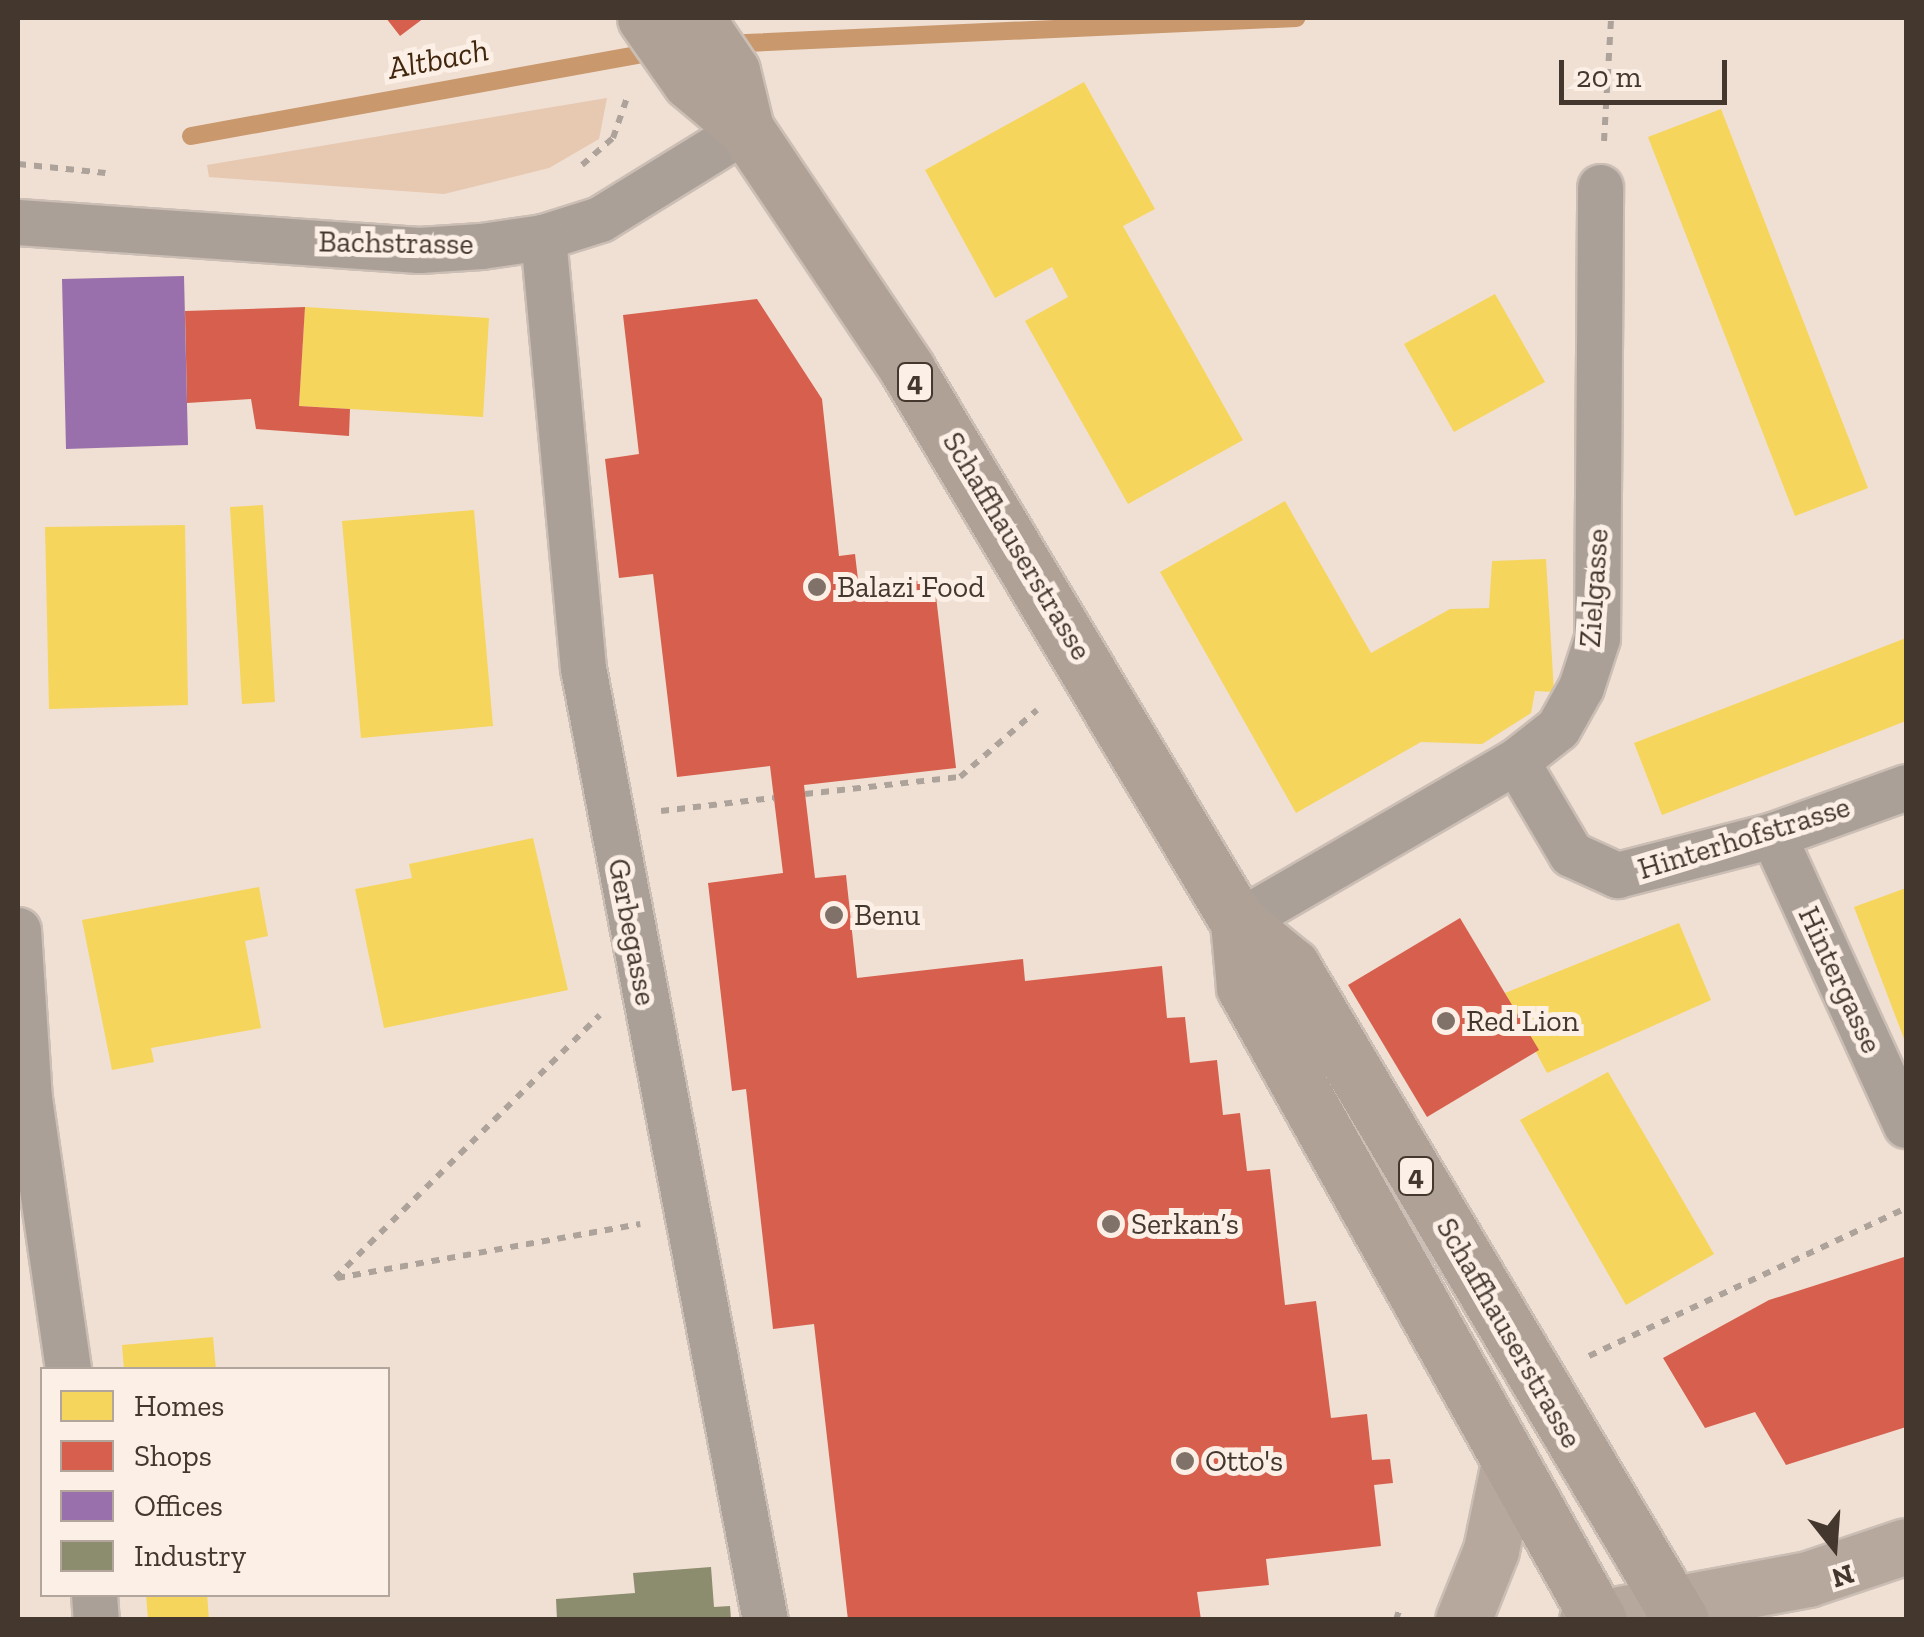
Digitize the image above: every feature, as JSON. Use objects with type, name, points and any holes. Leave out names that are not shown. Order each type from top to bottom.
[{"type":"main road","name":"Schaffhauserstrasse","points":[[687,42],[984,488],[1238,922],[1292,966],[1676,1612],[1594,1619],[1244,987],[1238,922]]},
{"type":"main road","points":[[1462,1620],[1491,1550],[1508,1467]]},
{"type":"main road","points":[[1676,1612],[1808,1579],[1906,1546]]},
{"type":"street","name":"Bachstrasse","points":[[18,222],[419,250],[543,237],[600,219],[746,129]]},
{"type":"street","name":"Zielgasse","points":[[1238,922],[1516,761],[1558,728],[1598,638],[1600,187]]},
{"type":"street","name":"Gerbegasse","points":[[543,237],[582,668],[765,1620]]},
{"type":"street","name":"Hinterhofstrasse","points":[[1516,761],[1572,854],[1590,867],[1617,875],[1658,868],[1773,835],[1906,787]]},
{"type":"street","name":"Hintergasse","points":[[1773,835],[1906,1125]]},
{"type":"street","points":[[18,930],[29,1098],[68,1367]]},
{"type":"path","points":[[1600,187],[1611,18]]},
{"type":"path","points":[[575,172],[613,138],[629,99]]},
{"type":"path","points":[[18,164],[118,176]]},
{"type":"path","points":[[805,794],[960,777],[1037,710]]},
{"type":"path","points":[[610,816],[774,798]]},
{"type":"path","points":[[640,974],[335,1278],[685,1216]]},
{"type":"path","points":[[1589,1356],[1906,1209]]},
{"type":"path","points":[[1396,1620],[1400,1608]]},
{"type":"shaded area","points":[[607,98],[599,139],[549,168],[444,194],[209,177],[207,165]]},
{"type":"building: Homes","points":[[1084,82],[1155,209],[1123,226],[1243,440],[1128,504],[1025,321],[1068,297],[1052,267],[995,298],[925,170]]},
{"type":"building: Homes","points":[[1721,109],[1868,488],[1795,516],[1648,137]]},
{"type":"building: Homes","points":[[1495,294],[1545,382],[1454,432],[1404,344]]},
{"type":"building: Homes","points":[[305,307],[489,318],[483,417],[299,406]]},
{"type":"building: Homes","points":[[1285,501],[1371,653],[1450,609],[1489,608],[1492,561],[1546,559],[1554,692],[1535,691],[1531,713],[1482,744],[1421,742],[1296,813],[1160,572]]},
{"type":"building: Homes","points":[[263,505],[275,702],[242,704],[230,507]]},
{"type":"building: Homes","points":[[474,510],[493,726],[361,738],[342,521]]},
{"type":"building: Homes","points":[[185,525],[188,705],[49,709],[45,527]]},
{"type":"building: Homes","points":[[1906,638],[1906,721],[1662,815],[1634,743]]},
{"type":"building: Homes","points":[[533,838],[568,990],[384,1028],[355,889],[412,878],[409,864]]},
{"type":"building: Homes","points":[[259,887],[268,936],[245,941],[261,1028],[151,1048],[154,1062],[112,1070],[82,920]]},
{"type":"building: Homes","points":[[1906,888],[1906,1044],[1854,907]]},
{"type":"building: Homes","points":[[1679,923],[1711,1000],[1547,1073],[1505,993]]},
{"type":"building: Homes","points":[[1608,1072],[1714,1254],[1626,1305],[1520,1120]]},
{"type":"building: Homes","points":[[213,1337],[216,1367],[124,1367],[122,1345]]},
{"type":"building: Homes","points":[[146,1597],[207,1597],[209,1620],[148,1620]]},
{"type":"building: Shops","points":[[386,18],[424,18],[400,36]]},
{"type":"building: Shops","points":[[757,299],[822,399],[839,556],[855,554],[859,588],[934,579],[956,768],[804,785],[815,878],[846,875],[857,978],[1023,959],[1025,981],[1162,966],[1167,1018],[1185,1017],[1190,1063],[1217,1060],[1223,1115],[1240,1113],[1247,1171],[1270,1169],[1285,1305],[1316,1301],[1331,1418],[1367,1414],[1372,1460],[1390,1459],[1393,1483],[1374,1485],[1381,1546],[1266,1559],[1269,1585],[1197,1592],[1201,1620],[848,1620],[814,1324],[773,1329],[746,1089],[732,1091],[708,883],[783,873],[770,766],[677,777],[653,574],[619,578],[605,459],[639,454],[623,315]]},
{"type":"building: Shops","points":[[305,307],[299,406],[350,409],[349,436],[256,429],[251,399],[187,403],[185,311]]},
{"type":"building: Shops","name":"Red Lion","points":[[1460,918],[1539,1050],[1427,1117],[1348,985]]},
{"type":"building: Shops","points":[[1904,1257],[1906,1427],[1786,1465],[1755,1412],[1705,1428],[1663,1358],[1769,1300]]},
{"type":"building: Offices","points":[[184,276],[188,445],[66,449],[62,279]]},
{"type":"building: Industry","points":[[711,1567],[714,1607],[730,1606],[731,1620],[557,1620],[556,1599],[635,1593],[633,1573]]},
{"type":"waterway","name":"Altbach","points":[[723,44],[1296,18]]},
{"type":"waterway","name":"Altbach","points":[[191,136],[658,51]]},
{"type":"place","name":"Balazi Food","points":[[817,587]]},
{"type":"place","name":"Benu","points":[[834,915]]},
{"type":"place","name":"Red Lion","points":[[1446,1021]]},
{"type":"place","name":"Serkan‘s","points":[[1111,1224]]},
{"type":"place","name":"Otto's","points":[[1185,1461]]}]
